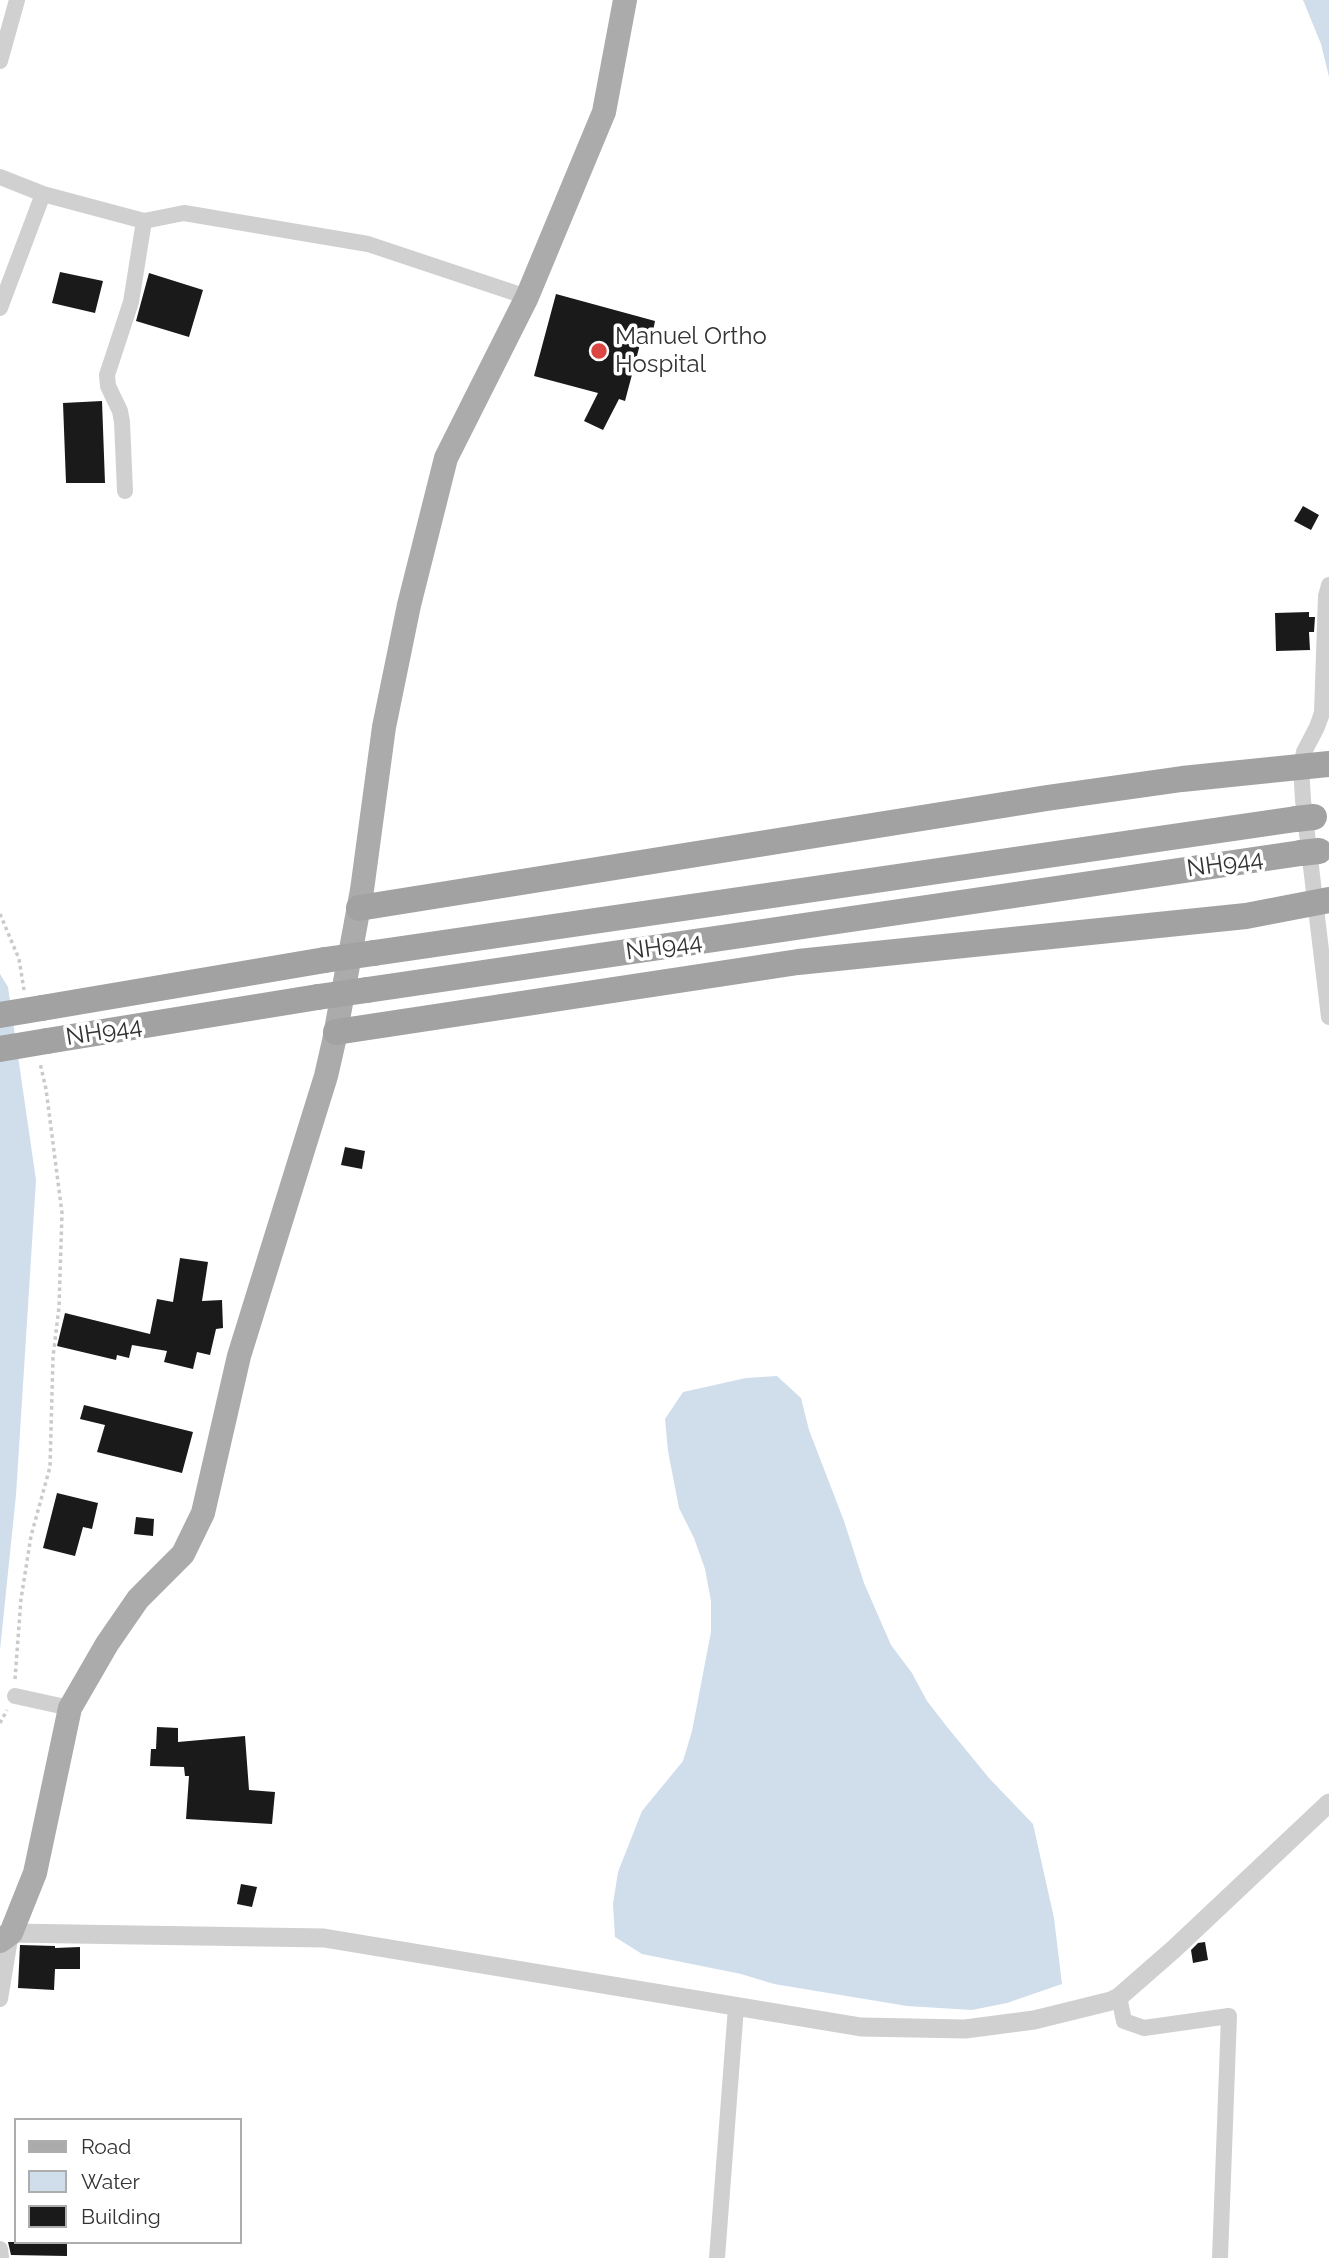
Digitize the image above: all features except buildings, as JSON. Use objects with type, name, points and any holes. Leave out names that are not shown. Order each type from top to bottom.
[{"type":"highway","points":[[359,908],[1047,798],[1182,779],[1329,764]]},
{"type":"highway","name":"NH944","points":[[0,1015],[33,1001],[1313,817]]},
{"type":"highway","name":"NH944","points":[[0,1049],[43,1052],[318,997],[1316,851]]},
{"type":"highway","points":[[335,1032],[798,962],[1246,916],[1322,901]]},
{"type":"main road","points":[[6,1937],[35,1873],[70,1708],[107,1644],[138,1599],[183,1554],[203,1513],[239,1356],[322,1087],[335,1032],[359,908],[384,727],[446,458],[527,297],[604,112],[625,0]]},
{"type":"street","points":[[0,61],[17,0]]},
{"type":"street","points":[[0,177],[43,194],[144,221],[184,213],[368,244],[527,297]]},
{"type":"street","points":[[0,308],[43,194]]},
{"type":"street","points":[[125,491],[122,422],[107,386],[107,375],[131,302],[144,221]]},
{"type":"street","points":[[1329,585],[1326,596],[1322,712],[1304,752],[1301,766],[1303,800],[1322,901],[1329,1017]]},
{"type":"street","points":[[15,1696],[70,1708]]},
{"type":"street","points":[[0,1999],[6,1937],[324,1938],[861,2027],[965,2029],[1034,2020],[1119,1997],[1174,1949],[1329,1802]]},
{"type":"street","points":[[1119,1997],[1124,2021],[1144,2028],[1229,2016],[1220,2258]]},
{"type":"street","points":[[717,2258],[736,2007]]},
{"type":"street","points":[[0,2249],[1,2258]]},
{"type":"path","points":[[0,914],[33,1001]]},
{"type":"path","points":[[15,1696],[21,1599],[31,1536],[50,1467],[53,1356],[59,1307],[62,1213],[43,1052]]},
{"type":"water","points":[[1303,0],[1329,0],[1329,77],[1321,44]]},
{"type":"water","points":[[0,974],[8,987],[36,1180],[16,1495],[0,1650]]},
{"type":"water","points":[[777,1376],[801,1398],[809,1430],[844,1521],[864,1583],[891,1645],[948,1728],[989,1778],[1033,1824],[1054,1918],[1062,1984],[1007,2003],[972,2010],[907,2006],[774,1984],[741,1974],[642,1954],[615,1937],[613,1904],[618,1872],[642,1811],[683,1761],[692,1731],[711,1632],[711,1601],[705,1569],[679,1508],[665,1419],[683,1392],[746,1378]]},
{"type":"place","name":"Manuel Ortho Hospital","points":[[599,351]]}]
